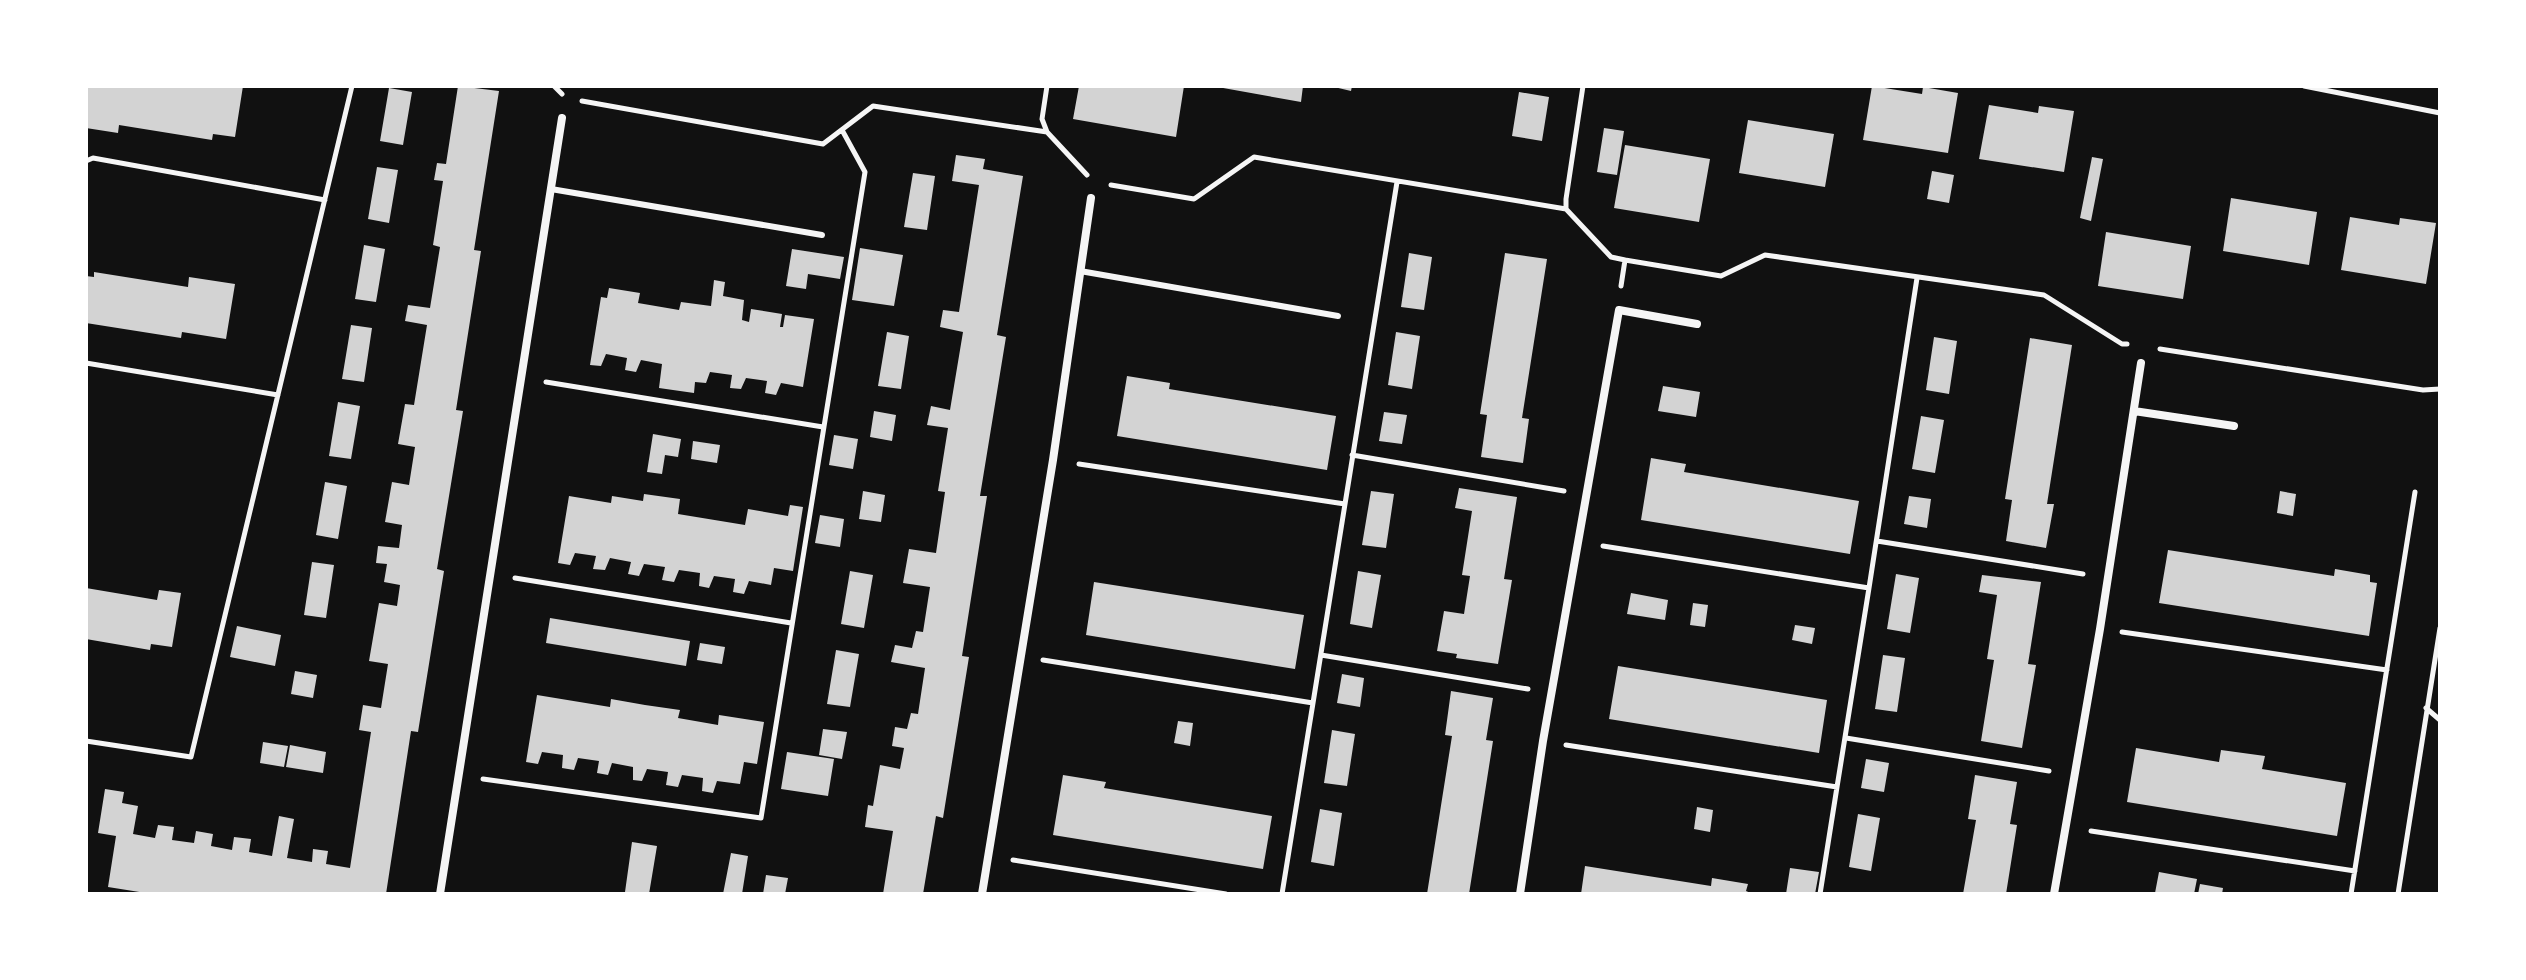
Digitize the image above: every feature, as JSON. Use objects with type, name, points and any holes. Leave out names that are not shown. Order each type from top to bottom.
[{"type":"street","points":[[440,894],[562,118]]},
{"type":"street","points":[[982,894],[1053,460],[1091,198]]},
{"type":"street","points":[[1520,894],[1543,741],[1619,310],[1697,324]]},
{"type":"street","points":[[2054,894],[2100,629],[2141,363]]},
{"type":"street","points":[[2134,411],[2234,426]]},
{"type":"lane","points":[[551,189],[822,235]]},
{"type":"lane","points":[[1080,271],[1338,316]]},
{"type":"path","points":[[86,742],[191,757],[352,86]]},
{"type":"path","points":[[1047,86],[1042,119],[1047,132],[1093,182],[1194,199],[1254,157],[1566,209],[1611,257],[1625,260],[1721,276],[1765,255],[2044,295],[2122,344],[2133,345]]},
{"type":"path","points":[[1566,209],[1583,86]]},
{"type":"path","points":[[2304,86],[2440,113]]},
{"type":"path","points":[[581,100],[823,144],[873,106],[1047,132]]},
{"type":"path","points":[[459,775],[761,818],[865,172],[842,130]]},
{"type":"path","points":[[86,161],[93,158],[325,200]]},
{"type":"path","points":[[1091,198],[1093,182]]},
{"type":"path","points":[[1282,894],[1397,182]]},
{"type":"path","points":[[1619,310],[1625,260]]},
{"type":"path","points":[[1820,894],[1917,278]]},
{"type":"path","points":[[2159,349],[2423,390],[2440,389]]},
{"type":"path","points":[[86,363],[278,395]]},
{"type":"path","points":[[521,378],[823,427]]},
{"type":"path","points":[[1352,455],[1587,494]]},
{"type":"path","points":[[1053,460],[1345,504]]},
{"type":"path","points":[[2351,894],[2415,492]]},
{"type":"path","points":[[1877,541],[2108,577]]},
{"type":"path","points":[[1578,542],[1869,588]]},
{"type":"path","points":[[491,574],[791,623]]},
{"type":"path","points":[[2398,894],[2440,628]]},
{"type":"path","points":[[2100,629],[2387,670]]},
{"type":"path","points":[[1321,655],[1552,692]]},
{"type":"path","points":[[1022,656],[1313,703]]},
{"type":"path","points":[[2426,708],[2440,720]]},
{"type":"path","points":[[1846,738],[2074,774]]},
{"type":"path","points":[[1543,741],[1837,787]]},
{"type":"path","points":[[2065,827],[2355,871]]},
{"type":"path","points":[[988,856],[1226,894]]},
{"type":"building","points":[[86,86],[243,86],[235,137],[213,134],[212,140],[119,125],[118,133],[86,128]]},
{"type":"building","points":[[458,86],[499,91],[474,250],[481,251],[456,410],[463,411],[437,569],[444,571],[418,732],[411,731],[386,894],[152,894],[108,887],[116,836],[98,833],[105,789],[124,792],[122,803],[138,806],[133,834],[155,838],[158,825],[174,827],[172,840],[194,843],[196,831],[213,834],[211,846],[232,850],[234,837],[251,839],[249,852],[272,856],[279,816],[294,819],[287,858],[312,862],[313,849],[328,851],[326,864],[350,868],[371,732],[359,730],[363,705],[381,708],[388,664],[369,661],[379,603],[397,606],[400,585],[384,582],[387,564],[376,563],[378,546],[399,548],[402,525],[385,522],[392,482],[409,485],[415,447],[398,444],[405,404],[414,405],[427,325],[405,321],[408,305],[430,308],[440,247],[433,245],[443,181],[434,180],[437,163],[446,164]]},
{"type":"building","points":[[1079,86],[1184,86],[1176,137],[1073,119]]},
{"type":"building","points":[[1212,86],[1303,86],[1301,102]]},
{"type":"building","points":[[1330,86],[1352,86],[1351,91]]},
{"type":"building","points":[[1872,86],[1922,94],[1923,87],[1958,93],[1948,153],[1863,140]]},
{"type":"building","points":[[389,88],[412,92],[403,145],[380,141]]},
{"type":"building","points":[[1519,92],[1549,97],[1542,141],[1512,136]]},
{"type":"building","points":[[1989,105],[2038,113],[2039,106],[2074,111],[2064,172],[1979,159]]},
{"type":"building","points":[[1748,120],[1834,134],[1825,187],[1739,173]]},
{"type":"building","points":[[1604,128],[1624,131],[1617,175],[1597,172]]},
{"type":"building","points":[[1625,145],[1710,159],[1699,222],[1614,208]]},
{"type":"building","points":[[956,155],[985,159],[983,169],[1023,176],[997,335],[1006,337],[980,496],[987,496],[962,656],[969,657],[943,818],[936,816],[923,894],[883,894],[893,831],[865,827],[868,805],[873,806],[880,765],[900,769],[904,748],[892,746],[895,727],[907,729],[911,713],[918,714],[925,668],[891,662],[895,645],[912,648],[916,631],[923,632],[930,587],[903,583],[909,549],[936,553],[945,492],[938,491],[948,428],[927,425],[931,406],[950,410],[963,332],[940,327],[943,310],[959,312],[979,185],[952,181]]},
{"type":"building","points":[[2092,157],[2103,159],[2091,221],[2080,218]]},
{"type":"building","points":[[377,167],[398,170],[389,223],[368,219]]},
{"type":"building","points":[[1932,171],[1954,175],[1949,203],[1927,199]]},
{"type":"building","points":[[913,173],[935,176],[927,230],[904,227]]},
{"type":"building","points":[[2231,198],[2317,212],[2309,265],[2223,251]]},
{"type":"building","points":[[2350,217],[2399,225],[2400,218],[2436,223],[2426,284],[2341,270]]},
{"type":"building","points":[[2106,232],[2191,246],[2183,299],[2098,286]]},
{"type":"building","points":[[364,245],[385,249],[376,302],[355,299]]},
{"type":"building","points":[[860,248],[903,255],[894,306],[852,300]]},
{"type":"building","points":[[792,249],[844,257],[840,279],[808,274],[806,289],[786,286]]},
{"type":"building","points":[[1409,253],[1432,257],[1424,310],[1401,307]]},
{"type":"building","points":[[1505,253],[1547,259],[1522,418],[1529,419],[1523,463],[1481,457],[1487,415],[1480,414]]},
{"type":"building","points":[[94,272],[188,287],[189,277],[235,284],[226,339],[182,332],[181,338],[86,323],[86,276],[94,277]]},
{"type":"building","points":[[714,280],[725,282],[723,296],[744,300],[742,320],[749,322],[751,309],[782,314],[780,327],[783,327],[785,315],[814,319],[803,387],[781,383],[776,395],[765,393],[767,381],[746,378],[741,389],[730,388],[732,375],[710,372],[706,383],[695,382],[694,393],[659,388],[662,364],[641,360],[636,372],[625,370],[627,358],[606,354],[601,366],[590,365],[601,297],[607,298],[609,288],[640,293],[638,303],[679,310],[681,302],[711,306]]},
{"type":"building","points":[[351,325],[372,328],[364,382],[342,379]]},
{"type":"building","points":[[887,332],[909,336],[901,389],[878,386]]},
{"type":"building","points":[[1396,332],[1420,336],[1412,389],[1388,385]]},
{"type":"building","points":[[1934,337],[1957,341],[1949,394],[1926,390]]},
{"type":"building","points":[[2030,338],[2072,345],[2047,504],[2054,504],[2046,548],[2006,541],[2012,500],[2005,499]]},
{"type":"building","points":[[1127,376],[1170,383],[1169,389],[1336,416],[1327,470],[1117,436]]},
{"type":"building","points":[[1663,386],[1700,392],[1696,417],[1658,411]]},
{"type":"building","points":[[338,402],[360,406],[351,459],[329,456]]},
{"type":"building","points":[[874,411],[896,415],[892,441],[870,437]]},
{"type":"building","points":[[1384,412],[1407,415],[1402,444],[1379,441]]},
{"type":"building","points":[[1921,416],[1944,420],[1935,473],[1912,469]]},
{"type":"building","points":[[653,434],[681,439],[678,457],[665,455],[662,474],[647,472]]},
{"type":"building","points":[[834,435],[858,439],[853,469],[829,465]]},
{"type":"building","points":[[693,441],[720,445],[717,463],[691,459]]},
{"type":"building","points":[[1651,458],[1686,464],[1684,472],[1859,501],[1850,554],[1641,520]]},
{"type":"building","points":[[325,482],[347,486],[338,539],[316,535]]},
{"type":"building","points":[[1459,488],[1517,497],[1504,579],[1512,580],[1498,664],[1456,658],[1457,654],[1437,651],[1444,611],[1464,614],[1470,576],[1462,575],[1472,511],[1455,508]]},
{"type":"building","points":[[863,491],[885,495],[881,522],[859,519]]},
{"type":"building","points":[[1371,491],[1394,494],[1386,548],[1362,545]]},
{"type":"building","points":[[2280,491],[2296,494],[2293,516],[2277,513]]},
{"type":"building","points":[[644,494],[680,499],[678,514],[745,525],[748,509],[788,516],[790,505],[803,507],[793,571],[774,568],[771,585],[749,581],[744,594],[733,592],[735,579],[714,576],[709,588],[699,586],[700,573],[679,570],[674,582],[662,580],[665,567],[644,564],[639,576],[628,574],[631,562],[610,558],[605,570],[593,569],[596,556],[575,553],[570,565],[558,563],[569,496],[611,503],[612,496],[643,501]]},
{"type":"building","points":[[1909,496],[1931,499],[1927,528],[1904,524]]},
{"type":"building","points":[[820,515],[844,519],[840,547],[815,543]]},
{"type":"building","points":[[2168,550],[2334,576],[2335,569],[2370,575],[2370,582],[2377,583],[2369,636],[2159,603]]},
{"type":"building","points":[[312,562],[334,565],[326,618],[304,615]]},
{"type":"building","points":[[850,571],[873,575],[864,628],[841,624]]},
{"type":"building","points":[[1358,571],[1381,575],[1372,628],[1350,624]]},
{"type":"building","points":[[1896,574],[1919,578],[1910,633],[1887,629]]},
{"type":"building","points":[[1982,575],[2041,582],[2028,664],[2036,665],[2022,748],[1981,741],[1994,660],[1987,659],[1997,595],[1979,592]]},
{"type":"building","points":[[1094,582],[1304,615],[1295,669],[1086,635]]},
{"type":"building","points":[[86,588],[157,600],[159,590],[181,593],[172,647],[151,644],[150,650],[86,639]]},
{"type":"building","points":[[1631,593],[1668,600],[1665,620],[1627,614]]},
{"type":"building","points":[[1693,603],[1708,605],[1705,627],[1690,625]]},
{"type":"building","points":[[550,618],[690,641],[686,666],[546,643]]},
{"type":"building","points":[[1795,625],[1815,628],[1812,644],[1792,640]]},
{"type":"building","points":[[237,626],[281,635],[275,666],[230,657]]},
{"type":"building","points":[[700,643],[725,647],[722,664],[697,660]]},
{"type":"building","points":[[836,650],[859,654],[850,707],[827,704]]},
{"type":"building","points":[[1883,655],[1905,658],[1897,712],[1875,709]]},
{"type":"building","points":[[1618,666],[1827,700],[1819,753],[1609,719]]},
{"type":"building","points":[[295,671],[317,675],[313,698],[291,694]]},
{"type":"building","points":[[1342,674],[1364,678],[1360,707],[1337,703]]},
{"type":"building","points":[[1451,691],[1493,698],[1486,740],[1493,741],[1469,894],[1427,894],[1452,736],[1445,735]]},
{"type":"building","points":[[537,695],[610,707],[611,699],[680,710],[678,718],[718,725],[719,715],[764,722],[757,764],[744,762],[740,784],[717,781],[713,793],[702,791],[703,778],[682,775],[678,787],[666,785],[668,772],[647,769],[642,781],[633,780],[633,767],[612,763],[608,775],[597,773],[599,761],[578,758],[574,770],[562,768],[563,755],[542,752],[538,764],[526,762]]},
{"type":"building","points":[[1178,721],[1193,723],[1190,746],[1174,743]]},
{"type":"building","points":[[823,729],[847,732],[842,759],[819,755]]},
{"type":"building","points":[[1332,730],[1355,734],[1347,786],[1324,783]]},
{"type":"building","points":[[263,742],[288,746],[284,767],[260,763]]},
{"type":"building","points":[[290,745],[326,752],[323,773],[286,767]]},
{"type":"building","points":[[2136,748],[2219,762],[2221,750],[2265,756],[2262,769],[2346,783],[2337,836],[2127,802]]},
{"type":"building","points":[[787,752],[834,759],[828,796],[781,789]]},
{"type":"building","points":[[1866,759],[1889,763],[1884,792],[1861,788]]},
{"type":"building","points":[[1063,775],[1106,782],[1104,788],[1272,816],[1263,869],[1053,835]]},
{"type":"building","points":[[1975,775],[2017,782],[2010,824],[2017,825],[2006,894],[1963,894],[1976,820],[1968,819]]},
{"type":"building","points":[[1697,807],[1713,810],[1710,832],[1694,829]]},
{"type":"building","points":[[1320,809],[1342,813],[1334,866],[1311,862]]},
{"type":"building","points":[[1858,814],[1880,818],[1871,871],[1849,867]]},
{"type":"building","points":[[632,842],[657,846],[649,894],[625,892]]},
{"type":"building","points":[[731,853],[748,856],[742,894],[723,894]]},
{"type":"building","points":[[1585,866],[1711,886],[1712,878],[1748,884],[1746,891],[1753,894],[1581,894]]},
{"type":"building","points":[[1790,868],[1819,872],[1815,894],[1786,894]]},
{"type":"building","points":[[2159,872],[2197,879],[2194,894],[2155,893]]},
{"type":"building","points":[[766,875],[788,878],[785,894],[763,894]]},
{"type":"building","points":[[2200,884],[2223,888],[2222,894],[2198,894]]}]
